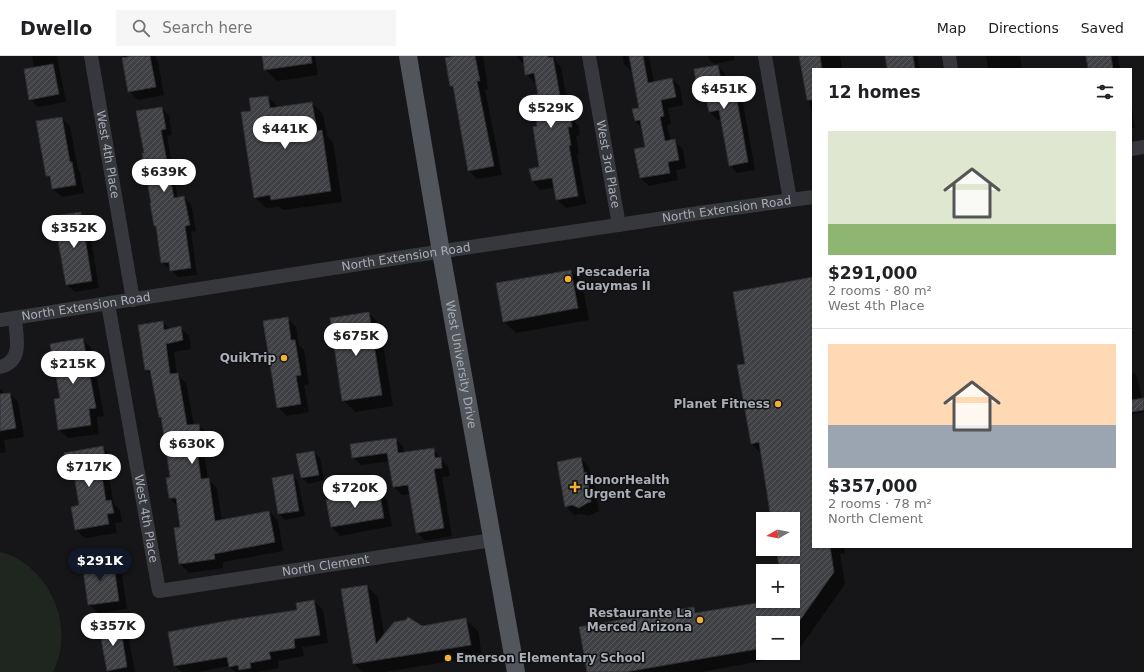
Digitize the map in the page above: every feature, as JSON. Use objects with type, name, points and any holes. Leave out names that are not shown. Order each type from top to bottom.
[{"type":"main road","name":"West University Drive","points":[[408,56],[441,252],[516,672]]},
{"type":"street","name":"West 4th Place","points":[[91,56],[134,300]]},
{"type":"street","name":"West 3rd Place","points":[[589,56],[619,225]]},
{"type":"street","points":[[765,56],[790,200]]},
{"type":"street","points":[[949,56],[951,68]]},
{"type":"street","points":[[1132,149],[1144,147]]},
{"type":"street","name":"North Extension Road","points":[[0,320],[619,225],[812,197]]},
{"type":"street","name":"West 4th Place","points":[[108,304],[159,591]]},
{"type":"street","points":[[0,367],[10,363],[15,358],[17,347],[15,318]]},
{"type":"street","name":"North Clement","points":[[159,591],[492,540]]},
{"type":"shaded area","points":[[0,552],[14,557],[27,565],[38,575],[47,587],[54,601],[59,615],[61,645],[53,672],[0,672]]},
{"type":"building","points":[[132,56],[150,56],[156,87],[128,92],[122,58]]},
{"type":"building","points":[[262,56],[311,56],[312,63],[264,70]]},
{"type":"building","points":[[454,56],[475,56],[480,81],[477,81],[494,166],[468,171],[453,86],[450,86],[445,58]]},
{"type":"building","points":[[523,56],[553,57],[564,118],[570,116],[572,127],[568,127],[571,145],[569,146],[578,196],[556,200],[552,178],[532,181],[529,169],[539,167],[533,127],[537,126],[532,95],[538,94],[534,73],[525,75]]},
{"type":"building","points":[[629,56],[643,56],[648,83],[672,78],[676,97],[661,100],[664,116],[660,117],[665,141],[675,139],[679,160],[668,162],[670,173],[640,178],[634,149],[645,147],[640,120],[635,121],[632,109],[639,108]]},
{"type":"building","points":[[799,56],[820,56],[822,68],[812,68],[812,100],[807,100]]},
{"type":"building","points":[[885,56],[913,56],[915,68],[887,68]]},
{"type":"building","points":[[1086,56],[1111,56],[1113,68],[1088,68]]},
{"type":"building","points":[[53,64],[59,94],[29,100],[24,69]]},
{"type":"building","points":[[718,65],[721,80],[733,78],[748,162],[729,166],[719,110],[709,112],[704,89],[697,90],[694,69]]},
{"type":"building","points":[[268,96],[270,108],[312,102],[317,131],[322,130],[331,191],[271,200],[270,195],[254,198],[241,112],[251,111],[249,98]]},
{"type":"building","points":[[162,107],[166,129],[161,130],[174,198],[184,196],[190,225],[185,226],[191,268],[170,271],[169,262],[161,263],[136,111]]},
{"type":"building","points":[[62,117],[70,162],[72,162],[76,185],[52,189],[50,176],[46,176],[36,121]]},
{"type":"building","points":[[81,212],[92,281],[66,285],[56,230],[62,229],[60,215]]},
{"type":"building","points":[[571,270],[578,308],[503,322],[496,283]]},
{"type":"building","points":[[812,277],[812,548],[830,548],[834,572],[800,620],[800,616],[756,616],[756,649],[626,672],[587,672],[579,627],[694,607],[695,613],[756,603],[756,608],[800,608],[800,564],[779,564],[777,556],[800,556],[800,512],[770,512],[759,442],[751,444],[737,365],[745,364],[733,292]]},
{"type":"building","points":[[369,312],[382,395],[342,401],[330,318]]},
{"type":"building","name":"QuikTrip","points":[[288,317],[291,340],[295,340],[301,375],[296,376],[301,404],[277,408],[263,321]]},
{"type":"building","points":[[163,321],[164,330],[181,326],[183,340],[166,344],[170,374],[178,373],[187,425],[199,424],[202,444],[196,445],[201,479],[209,478],[215,521],[269,511],[275,542],[214,554],[215,559],[179,564],[174,528],[180,527],[176,498],[169,498],[166,478],[170,477],[161,417],[159,417],[150,370],[145,370],[138,325]]},
{"type":"building","points":[[83,338],[96,408],[89,409],[91,425],[58,430],[54,399],[60,398],[50,344]]},
{"type":"building","points":[[10,393],[16,428],[0,431],[0,394]]},
{"type":"building","points":[[1144,398],[1144,410],[1132,412],[1132,400]]},
{"type":"building","points":[[396,438],[398,453],[434,448],[435,458],[441,457],[442,468],[434,469],[444,528],[416,533],[408,485],[393,487],[387,453],[352,458],[350,444]]},
{"type":"building","points":[[103,446],[106,462],[100,463],[106,501],[111,500],[114,513],[107,514],[109,524],[75,530],[71,507],[79,505],[73,470],[67,471],[64,453]]},
{"type":"building","points":[[314,451],[319,475],[301,478],[296,454]]},
{"type":"building","name":"HonorHealth Urgent Care","points":[[581,457],[584,473],[586,472],[591,502],[579,508],[572,505],[565,507],[557,462]]},
{"type":"building","points":[[293,474],[299,511],[278,514],[272,478]]},
{"type":"building","points":[[379,490],[384,518],[331,527],[326,500]]},
{"type":"building","points":[[113,559],[119,601],[88,605],[82,563]]},
{"type":"building","points":[[367,585],[376,644],[394,622],[406,620],[408,617],[422,626],[466,618],[471,645],[353,664],[341,589]]},
{"type":"building","points":[[314,600],[320,635],[294,639],[295,648],[269,652],[271,659],[250,663],[251,668],[239,670],[238,665],[229,667],[227,657],[174,666],[168,632],[231,620],[297,610],[296,603]]},
{"type":"building","points":[[120,624],[127,667],[107,671],[99,628]]},
{"type":"place","name":"Pescaderia Guaymas II","points":[[568,279]]},
{"type":"place","name":"QuikTrip","points":[[284,358]]},
{"type":"place","name":"Planet Fitness","points":[[778,404]]},
{"type":"place","name":"HonorHealth Urgent Care","points":[[575,487]]},
{"type":"place","name":"Restaurante La Merced Arizona","points":[[700,620]]},
{"type":"place","name":"Emerson Elementary School","points":[[448,658]]}]
